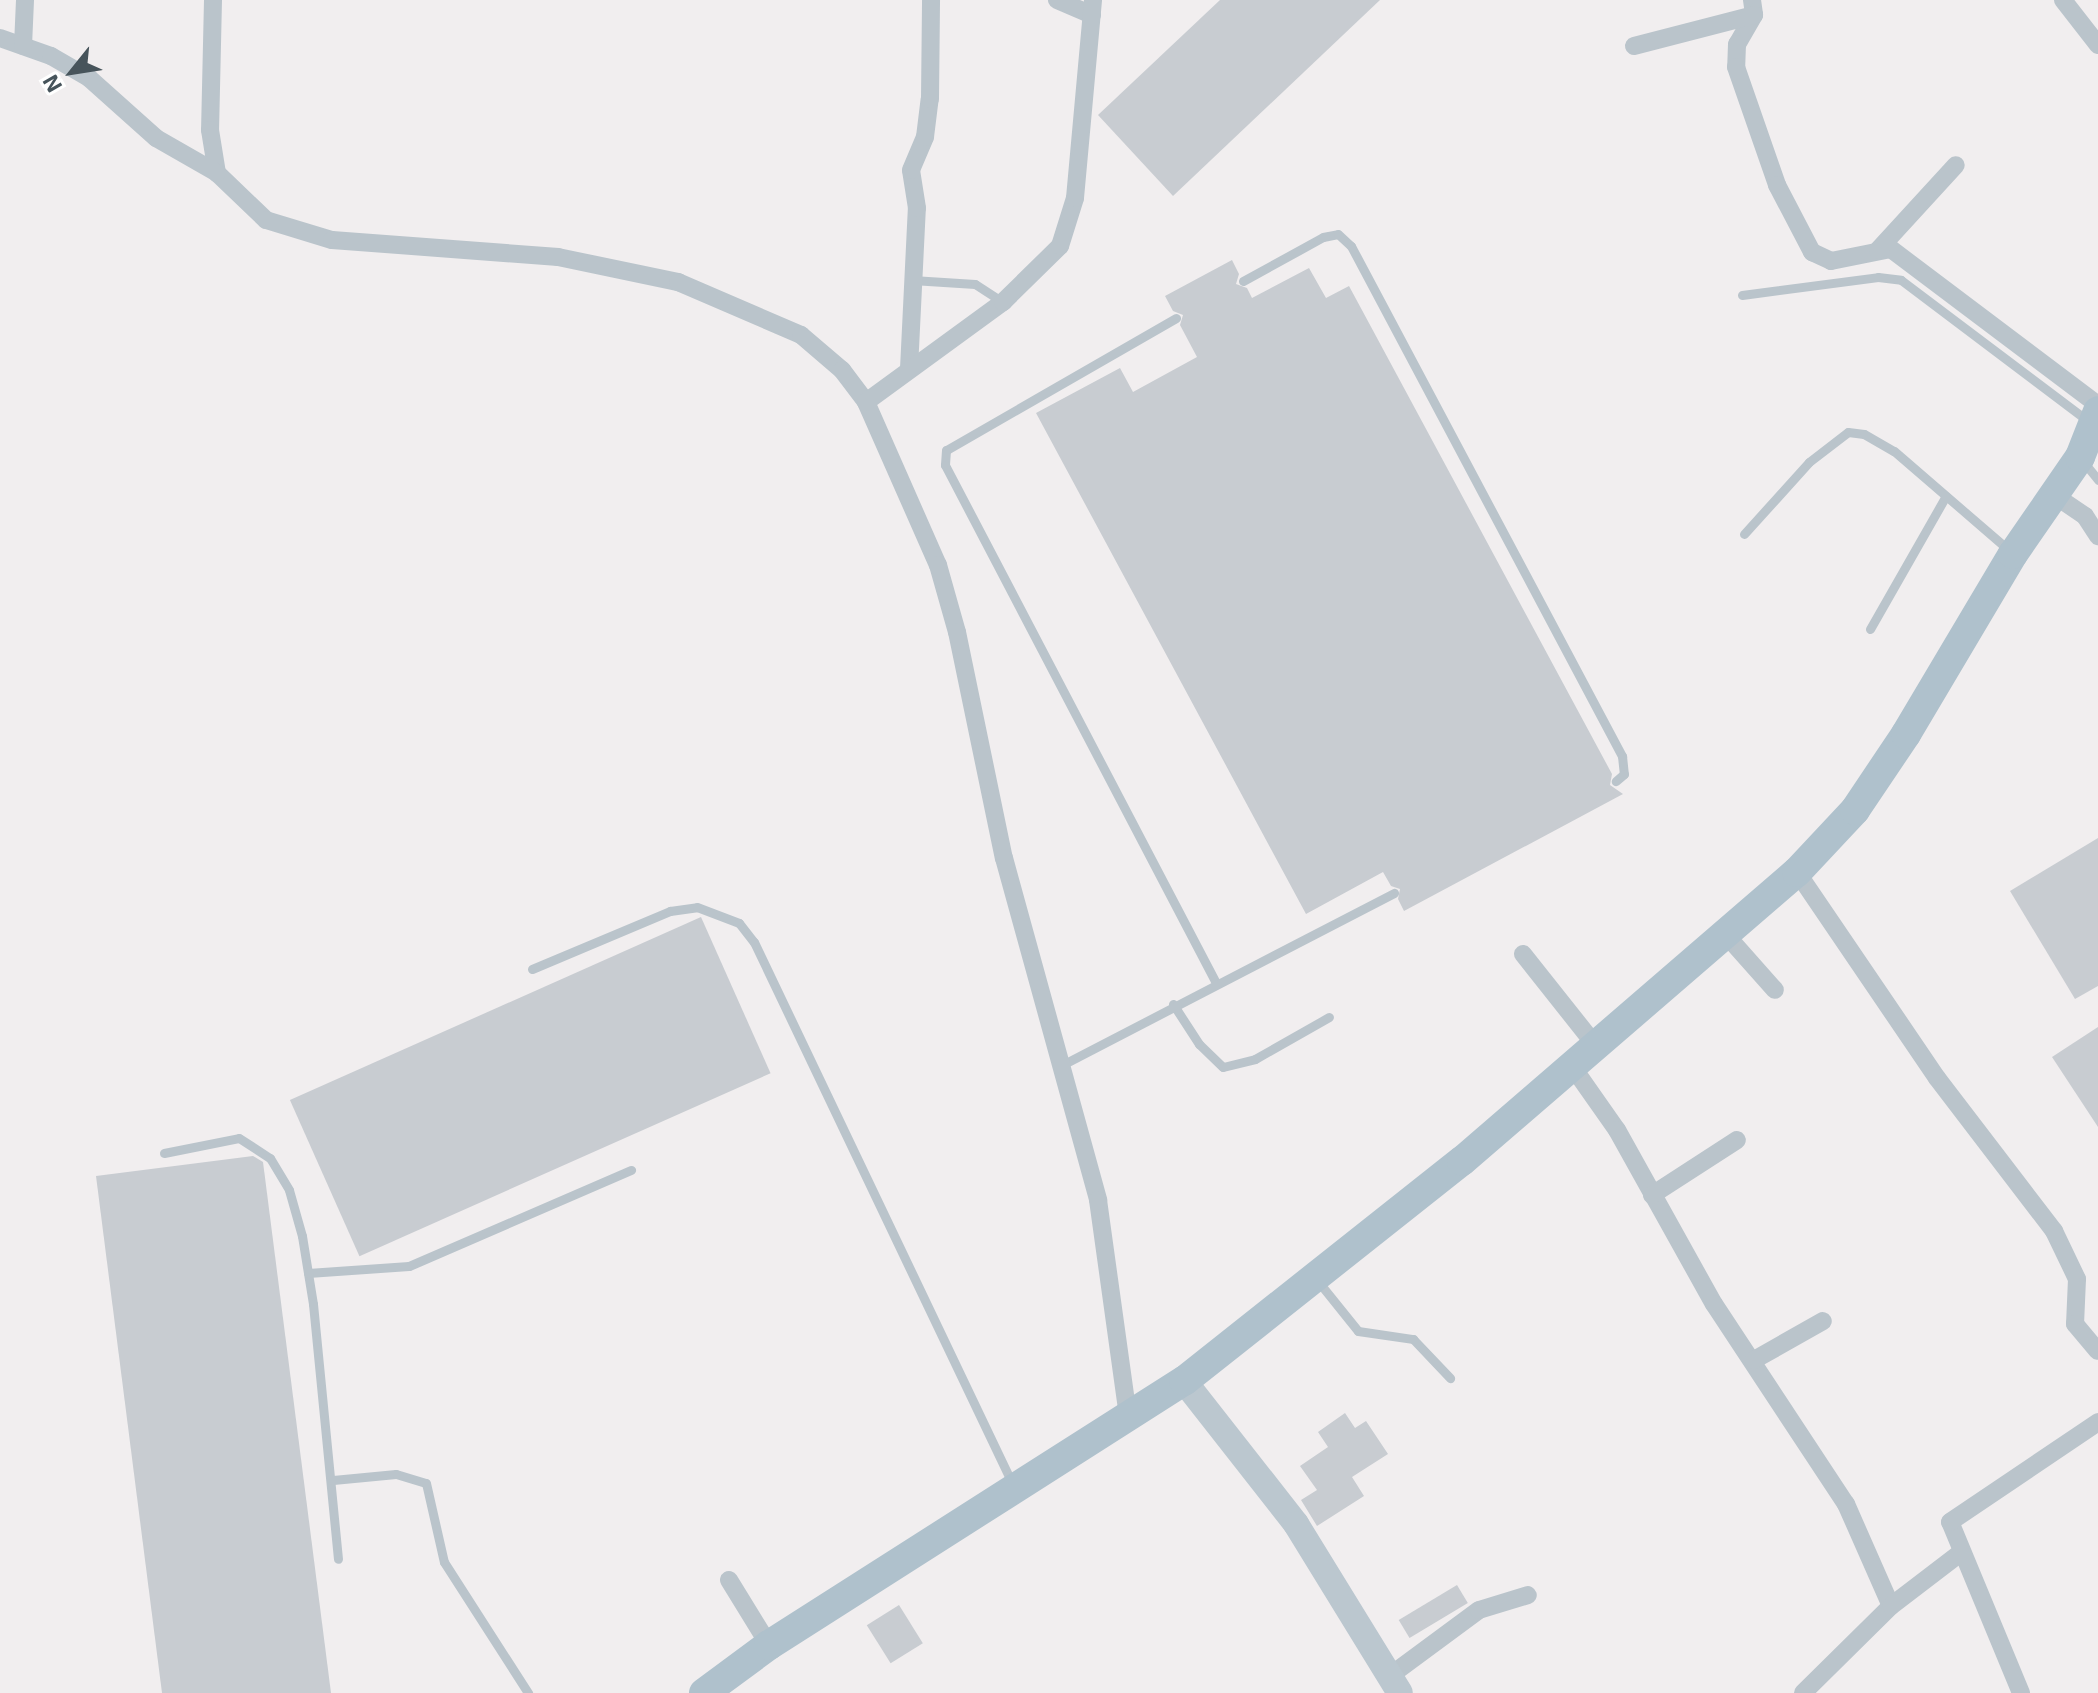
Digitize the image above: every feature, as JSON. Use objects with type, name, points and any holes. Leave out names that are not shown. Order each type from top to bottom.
[{"type":"main road","points":[[707,1692],[769,1645],[1184,1381],[1317,1280],[1727,936],[1797,872],[1873,785],[2013,554],[2054,495],[2089,468],[2096,413]]},
{"type":"street","points":[[23,46],[25,0]]},
{"type":"street","points":[[213,0],[210,130],[217,173]]},
{"type":"street","points":[[909,369],[910,280],[917,208],[911,170],[925,137],[930,99],[931,0]]},
{"type":"street","points":[[866,402],[1003,302],[1046,265],[1070,228],[1092,7],[1057,0]]},
{"type":"street","points":[[2063,0],[2098,45]]},
{"type":"street","points":[[1634,46],[1753,8]]},
{"type":"street","points":[[1753,8],[1737,44],[1736,67],[1777,185],[1802,236],[1820,259],[1891,249],[2096,413]]},
{"type":"street","points":[[0,38],[89,78],[156,138],[217,173],[266,220],[304,235],[558,257],[678,282],[801,335],[842,370],[866,402],[938,565],[957,632],[1001,845],[1107,1243],[1128,1416]]},
{"type":"street","points":[[1878,250],[1956,165]]},
{"type":"street","points":[[2054,495],[2085,516],[2098,536]]},
{"type":"street","points":[[1797,872],[1937,1078],[2054,1231],[2077,1279],[2075,1324],[2098,1351]]},
{"type":"street","points":[[1727,936],[1775,990]]},
{"type":"street","points":[[1523,954],[1596,1046]]},
{"type":"street","points":[[1572,1066],[1617,1130],[1714,1304],[1754,1360],[1846,1504],[1891,1606]]},
{"type":"street","points":[[1652,1195],[1737,1140]]},
{"type":"street","points":[[1754,1360],[1823,1321]]},
{"type":"street","points":[[1184,1381],[1296,1524],[1396,1684],[1479,1610],[1528,1595]]},
{"type":"street","points":[[2021,1693],[1959,1554],[1950,1522],[2098,1422]]},
{"type":"street","points":[[1803,1693],[1891,1606],[1959,1554]]},
{"type":"street","points":[[729,1580],[769,1645]]},
{"type":"lane","points":[[1243,281],[1323,237],[1338,234],[1351,246],[1622,756],[1624,774],[1616,781]]},
{"type":"lane","points":[[1742,295],[1878,277],[1901,280],[2096,413]]},
{"type":"lane","points":[[910,280],[975,284],[1003,302]]},
{"type":"lane","points":[[1176,318],[946,450],[945,465],[1215,981]]},
{"type":"lane","points":[[1744,534],[1809,462],[1848,432],[1864,434],[1894,451],[2013,554]]},
{"type":"lane","points":[[1870,629],[1946,496]]},
{"type":"lane","points":[[1062,1065],[1215,981],[1394,893]]},
{"type":"lane","points":[[532,969],[670,911],[697,907],[739,923],[754,942],[1015,1488]]},
{"type":"lane","points":[[1173,1004],[1199,1044],[1223,1067],[1255,1059],[1329,1017]]},
{"type":"lane","points":[[164,1153],[239,1138],[270,1158],[289,1190],[308,1273],[333,1480],[338,1559]]},
{"type":"lane","points":[[308,1273],[409,1266],[631,1170]]},
{"type":"lane","points":[[1317,1280],[1358,1331],[1413,1339],[1450,1378]]},
{"type":"lane","points":[[333,1480],[396,1474],[426,1483],[444,1562],[528,1693]]},
{"type":"building","points":[[1220,0],[1380,0],[1173,196],[1098,115]]},
{"type":"building","points":[[1232,260],[1239,274],[1236,284],[1247,288],[1252,298],[1309,268],[1326,298],[1349,286],[1612,774],[1610,785],[1623,794],[1404,911],[1398,899],[1400,889],[1391,886],[1383,872],[1306,914],[1036,413],[1120,368],[1133,392],[1197,357],[1180,325],[1183,315],[1173,311],[1165,296]]},
{"type":"building","points":[[2098,838],[2098,986],[2075,999],[2010,891]]},
{"type":"building","points":[[701,917],[771,1073],[359,1256],[290,1100]]},
{"type":"building","points":[[2098,1027],[2098,1127],[2052,1057]]},
{"type":"building","points":[[253,1156],[263,1162],[331,1693],[162,1693],[96,1176]]},
{"type":"building","points":[[1345,1413],[1355,1428],[1366,1421],[1388,1454],[1352,1477],[1364,1496],[1317,1526],[1301,1500],[1317,1490],[1300,1466],[1328,1447],[1318,1432]]},
{"type":"building","points":[[1457,1585],[1468,1603],[1410,1638],[1399,1620]]},
{"type":"building","points":[[899,1605],[923,1643],[891,1663],[867,1625]]}]
